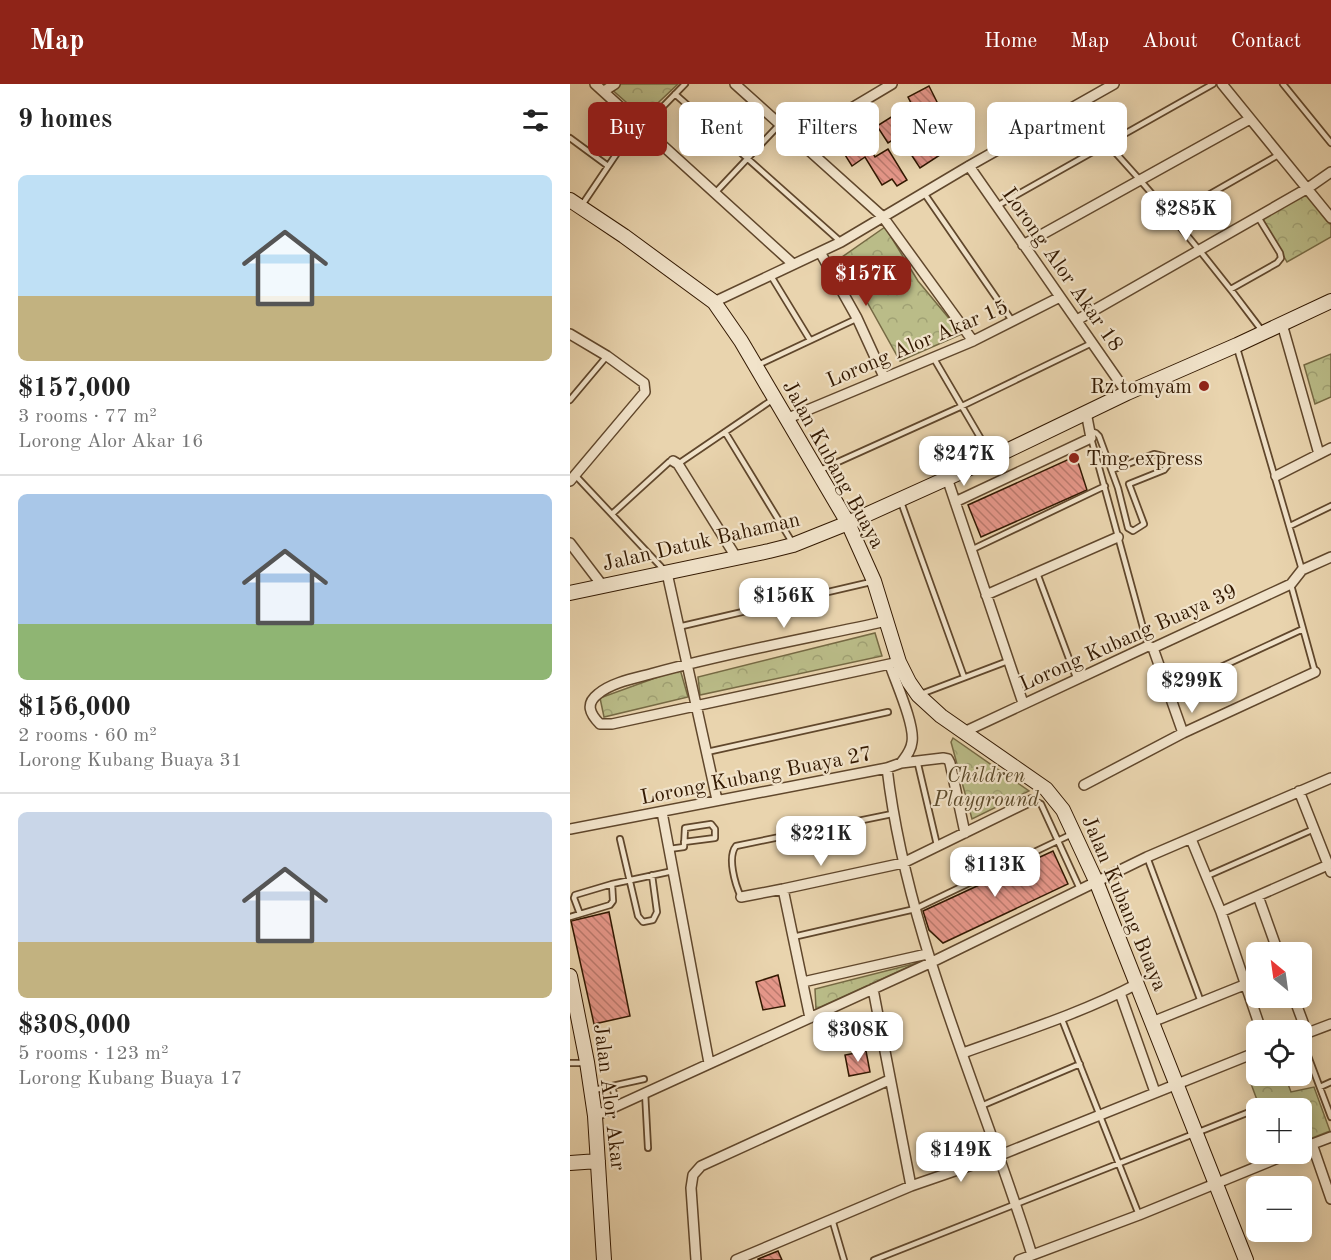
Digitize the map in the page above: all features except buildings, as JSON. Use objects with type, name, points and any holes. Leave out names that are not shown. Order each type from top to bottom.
[{"type":"street","points":[[595,84],[616,102]]},
{"type":"street","points":[[604,91],[615,84]]},
{"type":"street","points":[[735,84],[776,120]]},
{"type":"street","points":[[862,102],[892,84]]},
{"type":"street","points":[[1222,84],[1331,218]]},
{"type":"street","points":[[1081,102],[1109,85]]},
{"type":"street","points":[[1023,245],[1250,119]]},
{"type":"street","points":[[667,148],[793,264]]},
{"type":"street","points":[[816,156],[883,217],[973,341]]},
{"type":"street","points":[[714,302],[841,242],[987,156]]},
{"type":"street","name":"Lorong Alor Akar 18","points":[[969,166],[1127,393]]},
{"type":"street","points":[[1077,320],[1308,188],[1331,172]]},
{"type":"street","name":"Jalan Kubang Buaya","points":[[575,204],[624,236],[714,302],[756,367],[848,524],[874,581],[887,621],[894,664],[918,695],[941,716],[1046,789],[1063,810],[1096,881],[1246,1260]]},
{"type":"street","points":[[820,252],[857,318],[884,377]]},
{"type":"street","name":"Lorong Alor Akar 15","points":[[786,418],[973,341],[1060,297]]},
{"type":"street","name":"Jalan Datuk Bahaman","points":[[570,593],[769,551],[793,545],[848,524],[1127,393],[1331,302]]},
{"type":"street","points":[[1282,324],[1319,454]]},
{"type":"street","points":[[570,334],[607,356],[644,383],[645,392],[572,478]]},
{"type":"street","points":[[955,502],[1091,435],[1086,412]]},
{"type":"street","points":[[1276,476],[1331,448]]},
{"type":"street","points":[[675,463],[736,557]]},
{"type":"street","points":[[946,478],[1023,703]]},
{"type":"street","points":[[986,595],[1118,537]]},
{"type":"street","points":[[570,543],[602,585]]},
{"type":"street","points":[[1302,570],[1331,557]]},
{"type":"street","name":"Lorong Kubang Buaya 39","points":[[964,732],[1023,703],[1291,584],[1302,570]]},
{"type":"street","points":[[667,573],[717,800]]},
{"type":"street","points":[[887,621],[687,664],[624,682],[603,690],[591,701],[590,708],[591,715],[600,724],[612,724],[894,664],[913,740],[909,752],[901,763]]},
{"type":"street","points":[[1151,647],[1183,733]]},
{"type":"street","points":[[1084,785],[1183,733],[1315,672]]},
{"type":"street","name":"Lorong Kubang Buaya 27","points":[[570,829],[887,768],[916,760],[948,759],[965,833]]},
{"type":"street","points":[[887,768],[892,814],[929,958],[1017,1204],[1033,1257]]},
{"type":"street","points":[[595,1116],[873,989],[929,958],[1096,881],[1331,778]]},
{"type":"street","points":[[1221,912],[1330,868],[1299,791]]},
{"type":"street","points":[[741,897],[903,863],[1032,800]]},
{"type":"street","points":[[662,812],[709,1063]]},
{"type":"street","points":[[1191,839],[1221,912],[1257,1020]]},
{"type":"street","points":[[783,890],[810,1018]]},
{"type":"street","points":[[1258,896],[1274,942]]},
{"type":"street","points":[[803,982],[929,958]]},
{"type":"street","name":"Jalan Alor Akar","points":[[570,976],[595,1116],[604,1260]]},
{"type":"street","points":[[963,1053],[1061,1017],[1137,984]]},
{"type":"street","points":[[1152,1022],[1244,985]]},
{"type":"street","points":[[873,989],[911,1186]]},
{"type":"street","points":[[1120,993],[1155,1092]]},
{"type":"street","points":[[1312,1032],[1331,1024]]},
{"type":"street","points":[[736,1260],[911,1186],[998,1156],[1246,1056]]},
{"type":"street","points":[[696,1260],[691,1188],[693,1175],[701,1166],[889,1080]]},
{"type":"street","points":[[1331,1137],[1312,1144],[1331,1199]]},
{"type":"street","points":[[570,1163],[598,1161]]},
{"type":"street","points":[[1019,1260],[1033,1257],[1263,1164]]},
{"type":"lane","points":[[666,102],[685,84]]},
{"type":"lane","points":[[1127,133],[1213,84]]},
{"type":"lane","points":[[1283,84],[1331,143]]},
{"type":"lane","points":[[675,94],[841,242]]},
{"type":"lane","points":[[715,193],[776,128]]},
{"type":"lane","points":[[570,138],[608,166]]},
{"type":"lane","points":[[1170,218],[1280,154]]},
{"type":"lane","points":[[575,204],[616,156]]},
{"type":"lane","points":[[997,206],[1087,156]]},
{"type":"lane","points":[[1118,156],[1199,250],[1264,333]]},
{"type":"lane","points":[[924,193],[1012,322]]},
{"type":"lane","points":[[1231,289],[1277,263],[1281,258],[1258,217]]},
{"type":"lane","points":[[771,274],[810,340]]},
{"type":"lane","points":[[756,367],[857,318]]},
{"type":"lane","points":[[818,471],[1092,343]]},
{"type":"lane","points":[[1237,345],[1302,570]]},
{"type":"lane","points":[[570,400],[607,356]]},
{"type":"lane","points":[[933,357],[992,458]]},
{"type":"lane","points":[[612,514],[669,462],[675,463],[774,399]]},
{"type":"lane","points":[[725,432],[793,545]]},
{"type":"lane","points":[[1130,484],[1144,524],[1133,531],[1128,528],[1118,488],[1099,435],[1096,432],[1091,435],[1151,647]]},
{"type":"lane","points":[[1112,470],[1154,454],[1163,456],[1168,465],[1167,468],[1118,488]]},
{"type":"lane","points":[[572,478],[612,514],[667,573]]},
{"type":"lane","points":[[971,549],[1104,486]]},
{"type":"lane","points":[[900,499],[964,677]]},
{"type":"lane","points":[[1290,526],[1331,506]]},
{"type":"lane","points":[[1037,573],[1077,680]]},
{"type":"lane","points":[[678,627],[874,581]]},
{"type":"lane","points":[[1291,584],[1315,672]]},
{"type":"lane","points":[[1169,691],[1303,628]]},
{"type":"lane","points":[[918,695],[1009,661]]},
{"type":"lane","points":[[707,752],[888,712]]},
{"type":"lane","points":[[916,760],[937,847]]},
{"type":"lane","points":[[1032,800],[1041,804],[1080,889]]},
{"type":"lane","points":[[741,897],[732,858],[736,846],[892,814]]},
{"type":"lane","points":[[669,849],[682,847],[685,828],[711,824],[715,829],[715,838],[684,842]]},
{"type":"lane","points":[[1207,876],[1315,828]]},
{"type":"lane","points":[[793,937],[915,909],[1075,833]]},
{"type":"lane","points":[[620,839],[638,916],[643,922],[653,920],[657,912],[652,875]]},
{"type":"lane","points":[[1147,858],[1201,1002]]},
{"type":"lane","points":[[580,914],[575,895],[612,884],[673,871]]},
{"type":"lane","points":[[570,917],[610,905],[613,901],[612,884]]},
{"type":"lane","points":[[1061,1017],[1139,1215]]},
{"type":"lane","points":[[570,1063],[587,1062]]},
{"type":"lane","points":[[1312,1062],[1331,1117]]},
{"type":"lane","points":[[981,1106],[1080,1064]]},
{"type":"lane","points":[[591,1090],[644,1079]]},
{"type":"lane","points":[[1320,1087],[1331,1082]]},
{"type":"lane","points":[[612,1086],[617,1105]]},
{"type":"lane","points":[[645,1092],[648,1148]]},
{"type":"lane","points":[[874,1260],[1246,1114]]},
{"type":"lane","points":[[832,1219],[844,1260]]},
{"type":"green space","points":[[613,84],[678,84],[659,102],[626,102],[609,87]]},
{"type":"green space","points":[[1306,193],[1331,225],[1331,237],[1287,262],[1262,218]]},
{"type":"green space","points":[[885,227],[918,281],[962,334],[900,361],[842,257]]},
{"type":"green space","points":[[1331,354],[1331,397],[1315,404],[1304,365]]},
{"type":"green space","points":[[875,633],[882,656],[700,695],[698,677]]},
{"type":"green space","points":[[680,669],[688,697],[604,717],[600,698]]},
{"type":"green space","name":"Children Playground","points":[[953,738],[1029,791],[972,819],[951,742]]},
{"type":"green space","points":[[917,963],[816,1009],[815,989]]},
{"type":"green space","points":[[1252,1086],[1289,1086],[1291,1092],[1314,1087],[1330,1131],[1312,1138],[1312,1098],[1256,1098]]},
{"type":"place","name":"Rz tomyam","points":[[1204,386]]},
{"type":"place","name":"Tmg express","points":[[1074,458]]}]
